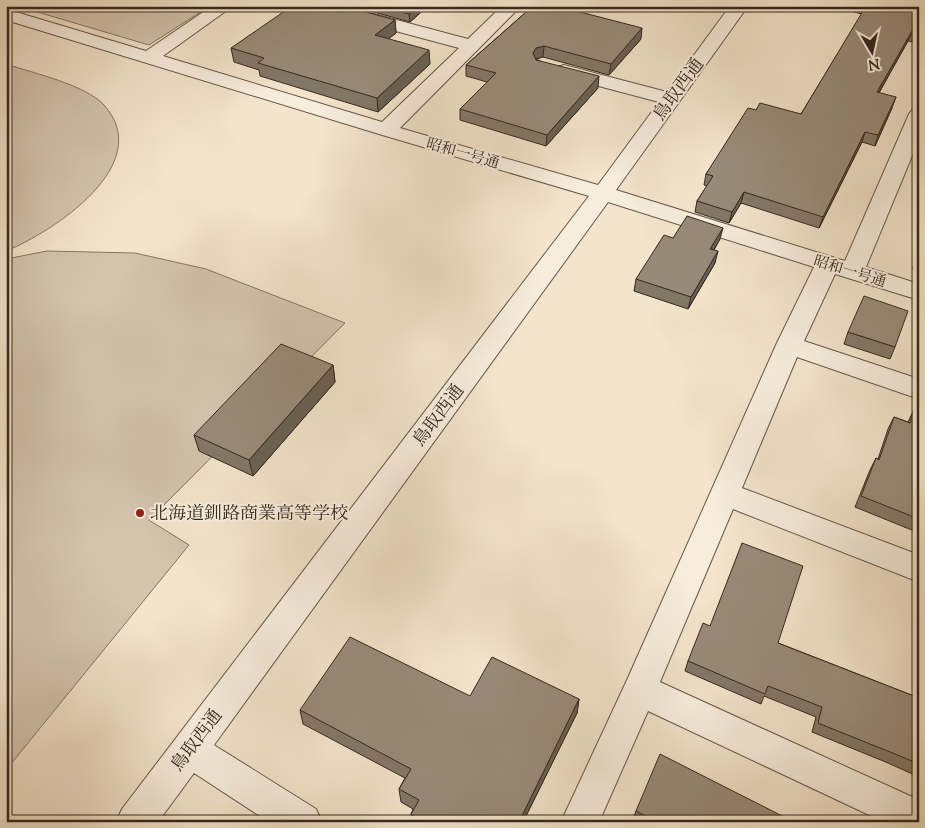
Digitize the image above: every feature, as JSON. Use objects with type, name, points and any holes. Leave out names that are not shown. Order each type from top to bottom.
[{"type":"street","points":[[148,58],[224,6]]},
{"type":"street","points":[[323,6],[471,45]]},
{"type":"street","points":[[386,130],[512,6]]},
{"type":"street","name":"鳥取西通","points":[[135,822],[603,193],[739,6]]},
{"type":"street","name":"昭和一号通","points":[[6,14],[386,130],[603,193],[919,292]]},
{"type":"street","points":[[543,65],[671,99]]},
{"type":"street","points":[[580,822],[640,690],[789,345],[840,268],[919,114]]},
{"type":"street","points":[[789,345],[919,389]]},
{"type":"street","points":[[725,494],[919,569]]},
{"type":"street","points":[[640,690],[919,819]]},
{"type":"street","points":[[188,749],[303,822]]},
{"type":"shaded area","points":[[17,6],[210,6],[149,45]]},
{"type":"shaded area","points":[[6,64],[58,80],[85,91],[96,98],[104,105],[117,127],[118,150],[109,172],[92,193],[72,212],[26,242],[6,251]]},
{"type":"shaded area","points":[[47,251],[135,253],[206,269],[345,323],[149,520],[189,545],[6,770],[6,259]]},
{"type":"building","points":[[292,6],[344,6],[395,20],[375,35],[429,50],[377,98],[258,63],[264,58],[231,48]]},
{"type":"building","points":[[378,6],[420,6],[409,14]]},
{"type":"building","points":[[533,6],[557,6],[642,28],[611,64],[544,46],[536,48],[533,53],[536,60],[599,76],[547,135],[460,109],[496,73],[466,65]]},
{"type":"building","points":[[866,6],[919,6],[919,32],[912,31],[877,92],[896,97],[878,135],[865,132],[823,217],[744,192],[732,212],[697,201],[713,176],[706,174],[748,108],[756,110],[760,103],[801,114]]},
{"type":"building","points":[[687,216],[723,228],[710,249],[718,251],[691,297],[636,279],[664,235],[673,238]]},
{"type":"building","points":[[919,254],[919,264],[915,263]]},
{"type":"building","points":[[864,296],[908,311],[895,347],[848,332]]},
{"type":"building","points":[[281,344],[333,365],[249,460],[194,435]]},
{"type":"building","points":[[914,409],[919,411],[919,519],[861,496],[876,458],[879,460],[894,417],[910,423]]},
{"type":"building","points":[[742,543],[803,566],[778,643],[919,698],[919,764],[818,723],[822,707],[768,686],[765,694],[688,661],[703,623],[710,626]]},
{"type":"building","points":[[350,637],[470,696],[492,657],[579,699],[519,822],[424,822],[411,814],[419,800],[399,789],[411,769],[300,710]]},
{"type":"building","points":[[660,754],[794,822],[657,822],[636,811]]},
{"type":"place","name":"北海道釧路商業高等学校","points":[[140,513]]}]
